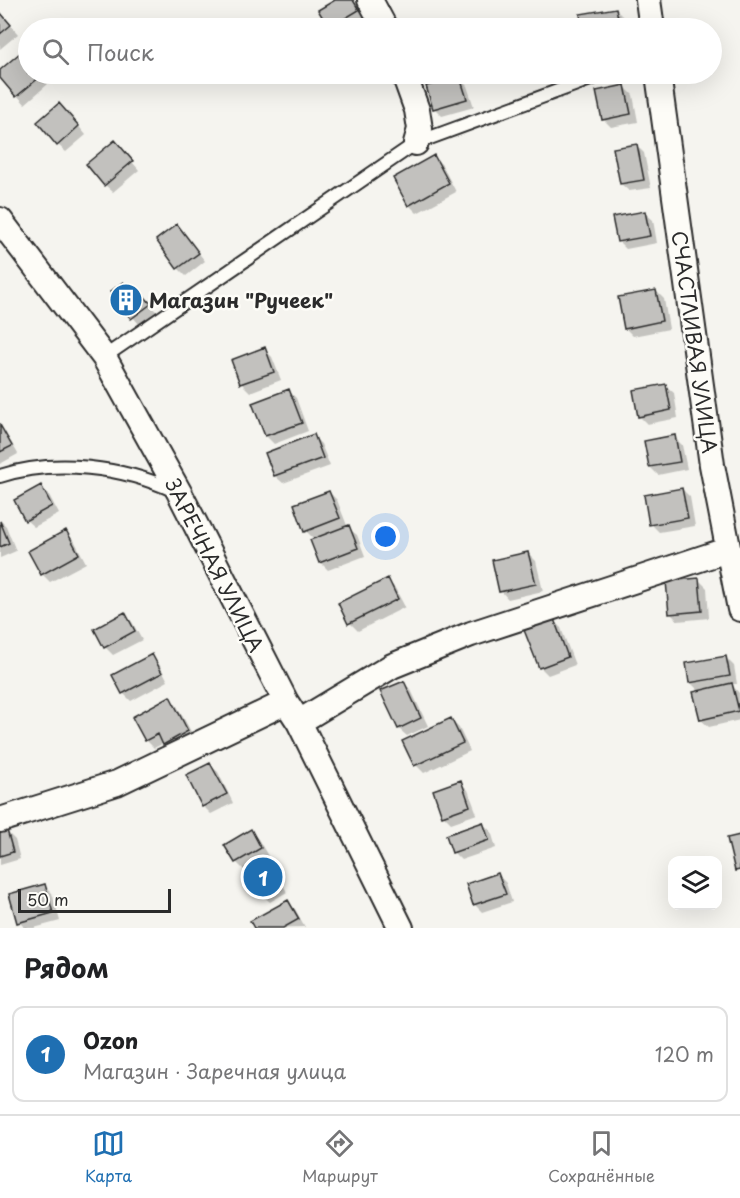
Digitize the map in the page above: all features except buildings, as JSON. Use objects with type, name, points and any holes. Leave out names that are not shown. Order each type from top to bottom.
[{"type":"street","points":[[370,0],[380,18]]},
{"type":"street","points":[[648,0],[651,18]]},
{"type":"street","points":[[408,84],[417,110],[420,129],[416,143]]},
{"type":"street","name":"СЧАСТЛИВАЯ УЛИЦА","points":[[659,84],[712,465],[740,609]]},
{"type":"street","name":"ЗАРЕЧНАЯ УЛИЦА","points":[[0,220],[104,357],[179,492],[401,928]]},
{"type":"street","points":[[298,722],[402,662],[471,634],[727,550]]},
{"type":"street","points":[[0,820],[117,783],[285,702]]},
{"type":"lane","points":[[104,357],[416,143],[577,84]]},
{"type":"lane","points":[[0,476],[20,469],[52,467],[112,470],[154,481],[179,492]]},
{"type":"place","name":"Магазин \"Ручеек\"","points":[[126,300]]},
{"type":"place","name":"Ozon","points":[[263,877]]}]
